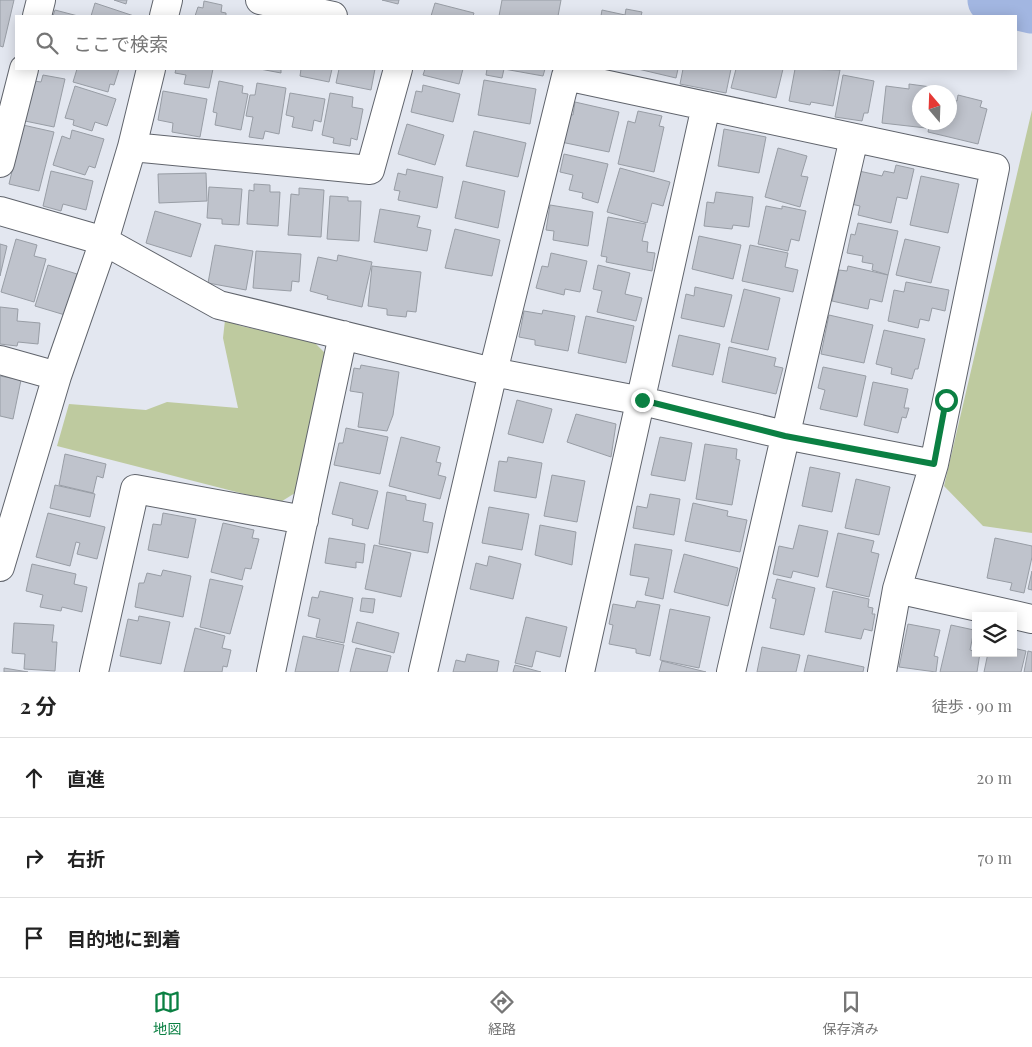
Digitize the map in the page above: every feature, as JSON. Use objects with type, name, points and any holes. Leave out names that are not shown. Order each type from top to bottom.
[{"type":"street","points":[[37,15],[41,0]]},
{"type":"street","points":[[164,15],[168,0]]},
{"type":"street","points":[[260,0],[328,15]]},
{"type":"street","points":[[0,163],[24,70]]},
{"type":"street","points":[[0,567],[57,376],[104,241],[132,148],[151,70]]},
{"type":"street","points":[[132,148],[370,170],[398,70]]},
{"type":"street","points":[[423,672],[493,372],[566,76],[996,168],[934,464],[898,589],[882,672]]},
{"type":"street","points":[[580,672],[706,106]]},
{"type":"street","points":[[731,672],[854,138]]},
{"type":"street","points":[[0,212],[104,241],[219,305],[493,372],[642,400],[785,436],[934,464]]},
{"type":"street","points":[[271,672],[344,335]]},
{"type":"street","points":[[0,360],[57,376]]},
{"type":"street","points":[[94,672],[135,489],[304,520]]},
{"type":"street","points":[[898,589],[1032,619]]},
{"type":"green space","points":[[1032,110],[1032,533],[983,526],[944,486]]},
{"type":"green space","points":[[225,320],[241,326],[314,342],[325,353],[295,493],[279,503],[57,446],[69,404],[146,410],[167,402],[238,408],[223,338]]},
{"type":"building","points":[[0,0],[14,0],[3,47],[0,46]]},
{"type":"building","points":[[114,0],[127,0],[126,4]]},
{"type":"building","points":[[382,0],[399,0],[398,4]]},
{"type":"building","points":[[502,0],[561,0],[558,15],[499,15]]},
{"type":"building","points":[[204,1],[222,5],[221,12],[226,13],[226,15],[195,15],[198,7],[203,8]]},
{"type":"building","points":[[95,3],[131,15],[91,15]]},
{"type":"building","points":[[435,3],[474,13],[473,15],[431,15]]},
{"type":"building","points":[[626,9],[642,12],[641,15],[625,15]]},
{"type":"building","points":[[55,10],[74,15],[53,15]]},
{"type":"building","points":[[602,10],[625,15],[601,15]]},
{"type":"building","points":[[77,70],[119,70],[114,85],[110,84],[108,92],[73,82]]},
{"type":"building","points":[[176,70],[213,70],[209,88],[184,84],[186,75],[175,73]]},
{"type":"building","points":[[265,70],[281,70],[281,73]]},
{"type":"building","points":[[301,70],[332,70],[329,82],[300,76]]},
{"type":"building","points":[[339,70],[375,70],[371,90],[336,83]]},
{"type":"building","points":[[425,70],[463,70],[459,84],[423,75]]},
{"type":"building","points":[[487,70],[504,70],[502,78],[486,75]]},
{"type":"building","points":[[510,70],[545,70],[543,76]]},
{"type":"building","points":[[642,70],[678,70],[676,78]]},
{"type":"building","points":[[683,70],[731,70],[726,93],[680,84]]},
{"type":"building","points":[[736,70],[783,70],[776,98],[731,88]]},
{"type":"building","points":[[795,70],[840,70],[833,106],[811,102],[810,105],[789,101]]},
{"type":"building","points":[[43,75],[65,79],[54,127],[25,121],[34,81],[41,82]]},
{"type":"building","points":[[843,75],[874,81],[868,113],[864,113],[862,121],[835,117]]},
{"type":"building","points":[[484,80],[536,89],[530,124],[478,115]]},
{"type":"building","points":[[219,81],[243,86],[242,93],[248,94],[241,130],[215,125],[217,113],[213,112]]},
{"type":"building","points":[[257,83],[286,88],[279,134],[265,131],[263,139],[249,137],[253,117],[246,116],[250,95],[255,95]]},
{"type":"building","points":[[909,84],[916,85],[912,85],[912,126],[882,123],[886,86],[909,89]]},
{"type":"building","points":[[423,85],[460,94],[453,122],[411,112],[416,91],[422,92]]},
{"type":"building","points":[[75,86],[116,99],[107,126],[95,122],[92,131],[73,125],[74,120],[65,118]]},
{"type":"building","points":[[163,91],[207,99],[200,137],[172,132],[173,123],[158,120]]},
{"type":"building","points":[[290,93],[325,99],[321,122],[314,120],[312,131],[292,127],[294,117],[286,115]]},
{"type":"building","points":[[330,93],[353,97],[352,107],[363,109],[357,140],[351,138],[350,146],[333,143],[334,138],[322,135]]},
{"type":"building","points":[[958,95],[982,101],[980,107],[987,109],[978,144],[928,132],[928,130],[957,130]]},
{"type":"building","points":[[575,102],[619,112],[609,152],[561,142],[568,114],[573,115]]},
{"type":"building","points":[[638,111],[662,116],[659,126],[664,127],[654,172],[618,164],[628,121],[635,123]]},
{"type":"building","points":[[407,124],[444,135],[435,165],[398,154]]},
{"type":"building","points":[[23,125],[54,132],[39,191],[9,184]]},
{"type":"building","points":[[724,129],[766,137],[759,173],[718,166]]},
{"type":"building","points":[[72,130],[104,139],[95,168],[89,166],[85,175],[53,165],[62,136],[70,139]]},
{"type":"building","points":[[474,131],[526,143],[518,177],[466,166]]},
{"type":"building","points":[[778,148],[807,156],[801,176],[808,177],[800,207],[765,197]]},
{"type":"building","points":[[564,154],[608,164],[598,203],[582,198],[583,193],[569,190],[573,175],[560,172]]},
{"type":"building","points":[[896,165],[914,169],[907,199],[897,197],[891,223],[858,215],[860,206],[851,204],[859,171],[882,176],[884,171],[894,173]]},
{"type":"building","points":[[620,168],[670,182],[663,206],[652,203],[647,223],[607,212]]},
{"type":"building","points":[[407,169],[443,177],[437,208],[398,200],[400,191],[394,190],[398,173],[406,175]]},
{"type":"building","points":[[51,171],[93,181],[86,210],[63,204],[61,211],[43,206]]},
{"type":"building","points":[[206,173],[207,201],[159,203],[158,174]]},
{"type":"building","points":[[921,176],[959,184],[948,233],[910,225]]},
{"type":"building","points":[[463,181],[505,191],[498,228],[455,218]]},
{"type":"building","points":[[254,184],[270,185],[270,192],[280,192],[278,226],[247,224],[249,190],[254,191]]},
{"type":"building","points":[[209,187],[242,189],[239,225],[222,224],[222,219],[207,218]]},
{"type":"building","points":[[299,188],[324,190],[321,237],[288,235],[291,194],[299,195]]},
{"type":"building","points":[[716,192],[753,197],[749,227],[733,225],[732,229],[704,226],[707,202],[714,203]]},
{"type":"building","points":[[330,196],[348,197],[348,201],[361,201],[359,241],[327,239]]},
{"type":"building","points":[[550,205],[593,212],[588,246],[553,240],[554,231],[546,230]]},
{"type":"building","points":[[766,206],[782,209],[782,206],[806,211],[799,241],[791,239],[788,251],[758,244]]},
{"type":"building","points":[[380,209],[420,216],[417,227],[431,230],[427,251],[374,242]]},
{"type":"building","points":[[155,211],[201,224],[191,257],[146,243]]},
{"type":"building","points":[[608,217],[646,224],[642,241],[648,242],[647,252],[655,253],[652,271],[606,262],[607,257],[601,256]]},
{"type":"building","points":[[858,223],[898,231],[888,275],[872,270],[873,264],[862,262],[863,256],[847,253],[851,234],[855,235]]},
{"type":"building","points":[[455,229],[500,240],[492,276],[445,268]]},
{"type":"building","points":[[699,236],[741,245],[733,279],[692,269]]},
{"type":"building","points":[[16,239],[37,245],[34,256],[46,259],[34,302],[1,292]]},
{"type":"building","points":[[905,239],[940,247],[931,283],[896,275]]},
{"type":"building","points":[[0,244],[7,246],[0,276]]},
{"type":"building","points":[[215,245],[253,251],[246,290],[208,283]]},
{"type":"building","points":[[750,245],[788,253],[785,267],[798,270],[793,292],[742,281]]},
{"type":"building","points":[[256,251],[301,254],[299,282],[292,281],[291,291],[253,288]]},
{"type":"building","points":[[551,253],[587,261],[580,292],[565,289],[564,295],[536,288],[542,266],[548,267]]},
{"type":"building","points":[[338,255],[372,262],[362,307],[327,299],[328,296],[310,291],[318,257],[337,261]]},
{"type":"building","points":[[48,265],[77,274],[65,315],[35,306]]},
{"type":"building","points":[[598,265],[630,273],[625,294],[642,298],[636,321],[597,312],[602,291],[593,289]]},
{"type":"building","points":[[372,266],[421,272],[416,312],[407,311],[406,317],[387,315],[387,309],[368,306]]},
{"type":"building","points":[[848,266],[888,275],[882,302],[870,299],[868,309],[832,301],[839,270],[847,271]]},
{"type":"building","points":[[906,282],[949,290],[945,311],[932,308],[929,321],[920,319],[918,328],[888,321],[894,290],[904,292]]},
{"type":"building","points":[[695,287],[732,295],[724,327],[681,318],[686,294],[694,296]]},
{"type":"building","points":[[744,289],[780,298],[768,350],[731,342]]},
{"type":"building","points":[[0,307],[18,309],[17,321],[40,323],[38,344],[18,342],[17,346],[0,344]]},
{"type":"building","points":[[543,310],[575,316],[568,351],[535,345],[535,340],[519,337],[524,311],[542,314]]},
{"type":"building","points":[[829,315],[873,325],[864,363],[821,354]]},
{"type":"building","points":[[586,316],[634,326],[626,363],[578,353]]},
{"type":"building","points":[[884,330],[925,339],[918,369],[915,369],[912,379],[891,374],[892,368],[876,364]]},
{"type":"building","points":[[679,335],[720,344],[713,375],[672,366]]},
{"type":"building","points":[[729,347],[776,358],[774,366],[783,368],[776,394],[722,382]]},
{"type":"building","points":[[361,365],[399,372],[393,415],[387,431],[358,427],[363,393],[350,391],[354,368],[360,369]]},
{"type":"building","points":[[823,367],[866,376],[857,417],[820,409],[825,390],[818,388]]},
{"type":"building","points":[[0,376],[21,380],[13,419],[0,416]]},
{"type":"building","points":[[873,382],[908,389],[904,408],[909,408],[906,418],[902,417],[898,433],[864,425]]},
{"type":"building","points":[[517,400],[552,409],[543,443],[508,434]]},
{"type":"building","points":[[576,414],[616,424],[611,457],[567,442]]},
{"type":"building","points":[[346,428],[388,437],[380,474],[334,465],[339,443],[343,443]]},
{"type":"building","points":[[401,437],[440,447],[436,462],[441,463],[438,475],[446,477],[440,499],[389,486]]},
{"type":"building","points":[[660,437],[692,443],[685,481],[651,475]]},
{"type":"building","points":[[705,444],[737,449],[736,459],[740,460],[732,505],[696,499]]},
{"type":"building","points":[[65,454],[106,464],[103,478],[97,476],[93,493],[59,485]]},
{"type":"building","points":[[508,457],[542,463],[536,498],[494,491],[499,461],[507,462]]},
{"type":"building","points":[[810,467],[840,473],[832,512],[802,506]]},
{"type":"building","points":[[552,475],[585,481],[577,522],[544,516]]},
{"type":"building","points":[[856,479],[890,487],[879,535],[845,528]]},
{"type":"building","points":[[340,482],[378,491],[368,529],[352,525],[353,519],[332,514]]},
{"type":"building","points":[[55,485],[95,494],[90,517],[50,508]]},
{"type":"building","points":[[387,492],[406,496],[406,500],[426,504],[423,521],[433,523],[428,553],[379,544]]},
{"type":"building","points":[[650,494],[680,499],[674,535],[633,528],[637,506],[647,508]]},
{"type":"building","points":[[693,503],[728,511],[727,516],[747,520],[740,552],[685,541]]},
{"type":"building","points":[[489,507],[529,514],[522,550],[482,543]]},
{"type":"building","points":[[48,513],[105,527],[97,559],[77,554],[80,543],[76,542],[70,566],[36,557]]},
{"type":"building","points":[[163,513],[196,519],[188,558],[148,550],[153,524],[161,525]]},
{"type":"building","points":[[223,523],[254,530],[252,538],[259,539],[251,569],[245,568],[242,580],[211,572]]},
{"type":"building","points":[[540,525],[576,532],[572,565],[535,555]]},
{"type":"building","points":[[799,525],[828,531],[818,577],[793,571],[791,578],[773,574],[779,546],[793,549]]},
{"type":"building","points":[[838,533],[874,541],[871,552],[879,554],[869,597],[826,587]]},
{"type":"building","points":[[329,538],[365,544],[363,563],[356,562],[356,568],[325,563]]},
{"type":"building","points":[[995,538],[1032,546],[1032,557],[1024,593],[1010,590],[1012,583],[987,578]]},
{"type":"building","points":[[635,544],[672,550],[663,599],[645,595],[649,578],[630,575]]},
{"type":"building","points":[[374,545],[411,553],[401,597],[365,589]]},
{"type":"building","points":[[684,554],[738,568],[728,606],[674,592]]},
{"type":"building","points":[[489,556],[521,564],[513,599],[470,589],[476,563],[487,566]]},
{"type":"building","points":[[32,564],[76,574],[74,584],[87,587],[82,612],[62,607],[61,611],[40,607],[43,595],[26,591]]},
{"type":"building","points":[[163,570],[191,576],[183,617],[135,607],[139,583],[144,583],[147,573],[161,576]]},
{"type":"building","points":[[1032,571],[1032,590],[1028,589]]},
{"type":"building","points":[[210,579],[243,586],[230,634],[200,627]]},
{"type":"building","points":[[777,579],[815,588],[804,635],[770,628],[776,599],[772,598]]},
{"type":"building","points":[[320,591],[353,598],[344,643],[316,637],[320,619],[308,616],[312,597],[318,598]]},
{"type":"building","points":[[833,591],[869,599],[868,607],[873,608],[872,614],[875,614],[872,631],[864,629],[861,639],[825,632]]},
{"type":"building","points":[[362,598],[375,599],[373,613],[360,611]]},
{"type":"building","points":[[637,601],[660,605],[650,656],[636,653],[636,649],[609,644],[613,625],[609,624],[613,604],[635,608]]},
{"type":"building","points":[[670,609],[710,617],[699,668],[660,660]]},
{"type":"building","points":[[139,616],[170,622],[161,664],[120,656],[128,619],[138,621]]},
{"type":"building","points":[[526,617],[567,627],[560,657],[536,651],[532,667],[515,663]]},
{"type":"building","points":[[357,622],[399,633],[394,653],[352,642]]},
{"type":"building","points":[[14,623],[54,625],[52,642],[57,642],[55,671],[24,669],[25,654],[12,653]]},
{"type":"building","points":[[908,624],[940,630],[934,656],[938,657],[936,672],[899,667]]},
{"type":"building","points":[[951,625],[972,630],[970,650],[972,651],[972,657],[979,657],[977,672],[940,672]]},
{"type":"building","points":[[195,628],[225,636],[222,648],[231,650],[227,667],[223,666],[222,672],[184,672]]},
{"type":"building","points":[[303,636],[344,645],[338,672],[295,672]]},
{"type":"building","points":[[762,647],[800,655],[796,672],[757,672]]},
{"type":"building","points":[[356,648],[391,656],[387,672],[350,672]]},
{"type":"building","points":[[1017,649],[1026,651],[1021,672],[984,672],[987,657],[1017,657]]},
{"type":"building","points":[[1028,651],[1032,652],[1032,672],[1024,672]]},
{"type":"building","points":[[467,654],[499,661],[497,672],[453,672],[456,660],[465,662]]},
{"type":"building","points":[[808,655],[864,667],[863,672],[804,672]]},
{"type":"building","points":[[662,661],[706,672],[659,672]]},
{"type":"building","points":[[515,665],[541,672],[513,672]]},
{"type":"building","points":[[4,668],[28,672],[4,672]]},
{"type":"waterway","points":[[992,0],[1032,9]]},
{"type":"route","points":[[642,400],[785,436],[934,464],[946,400]]}]
